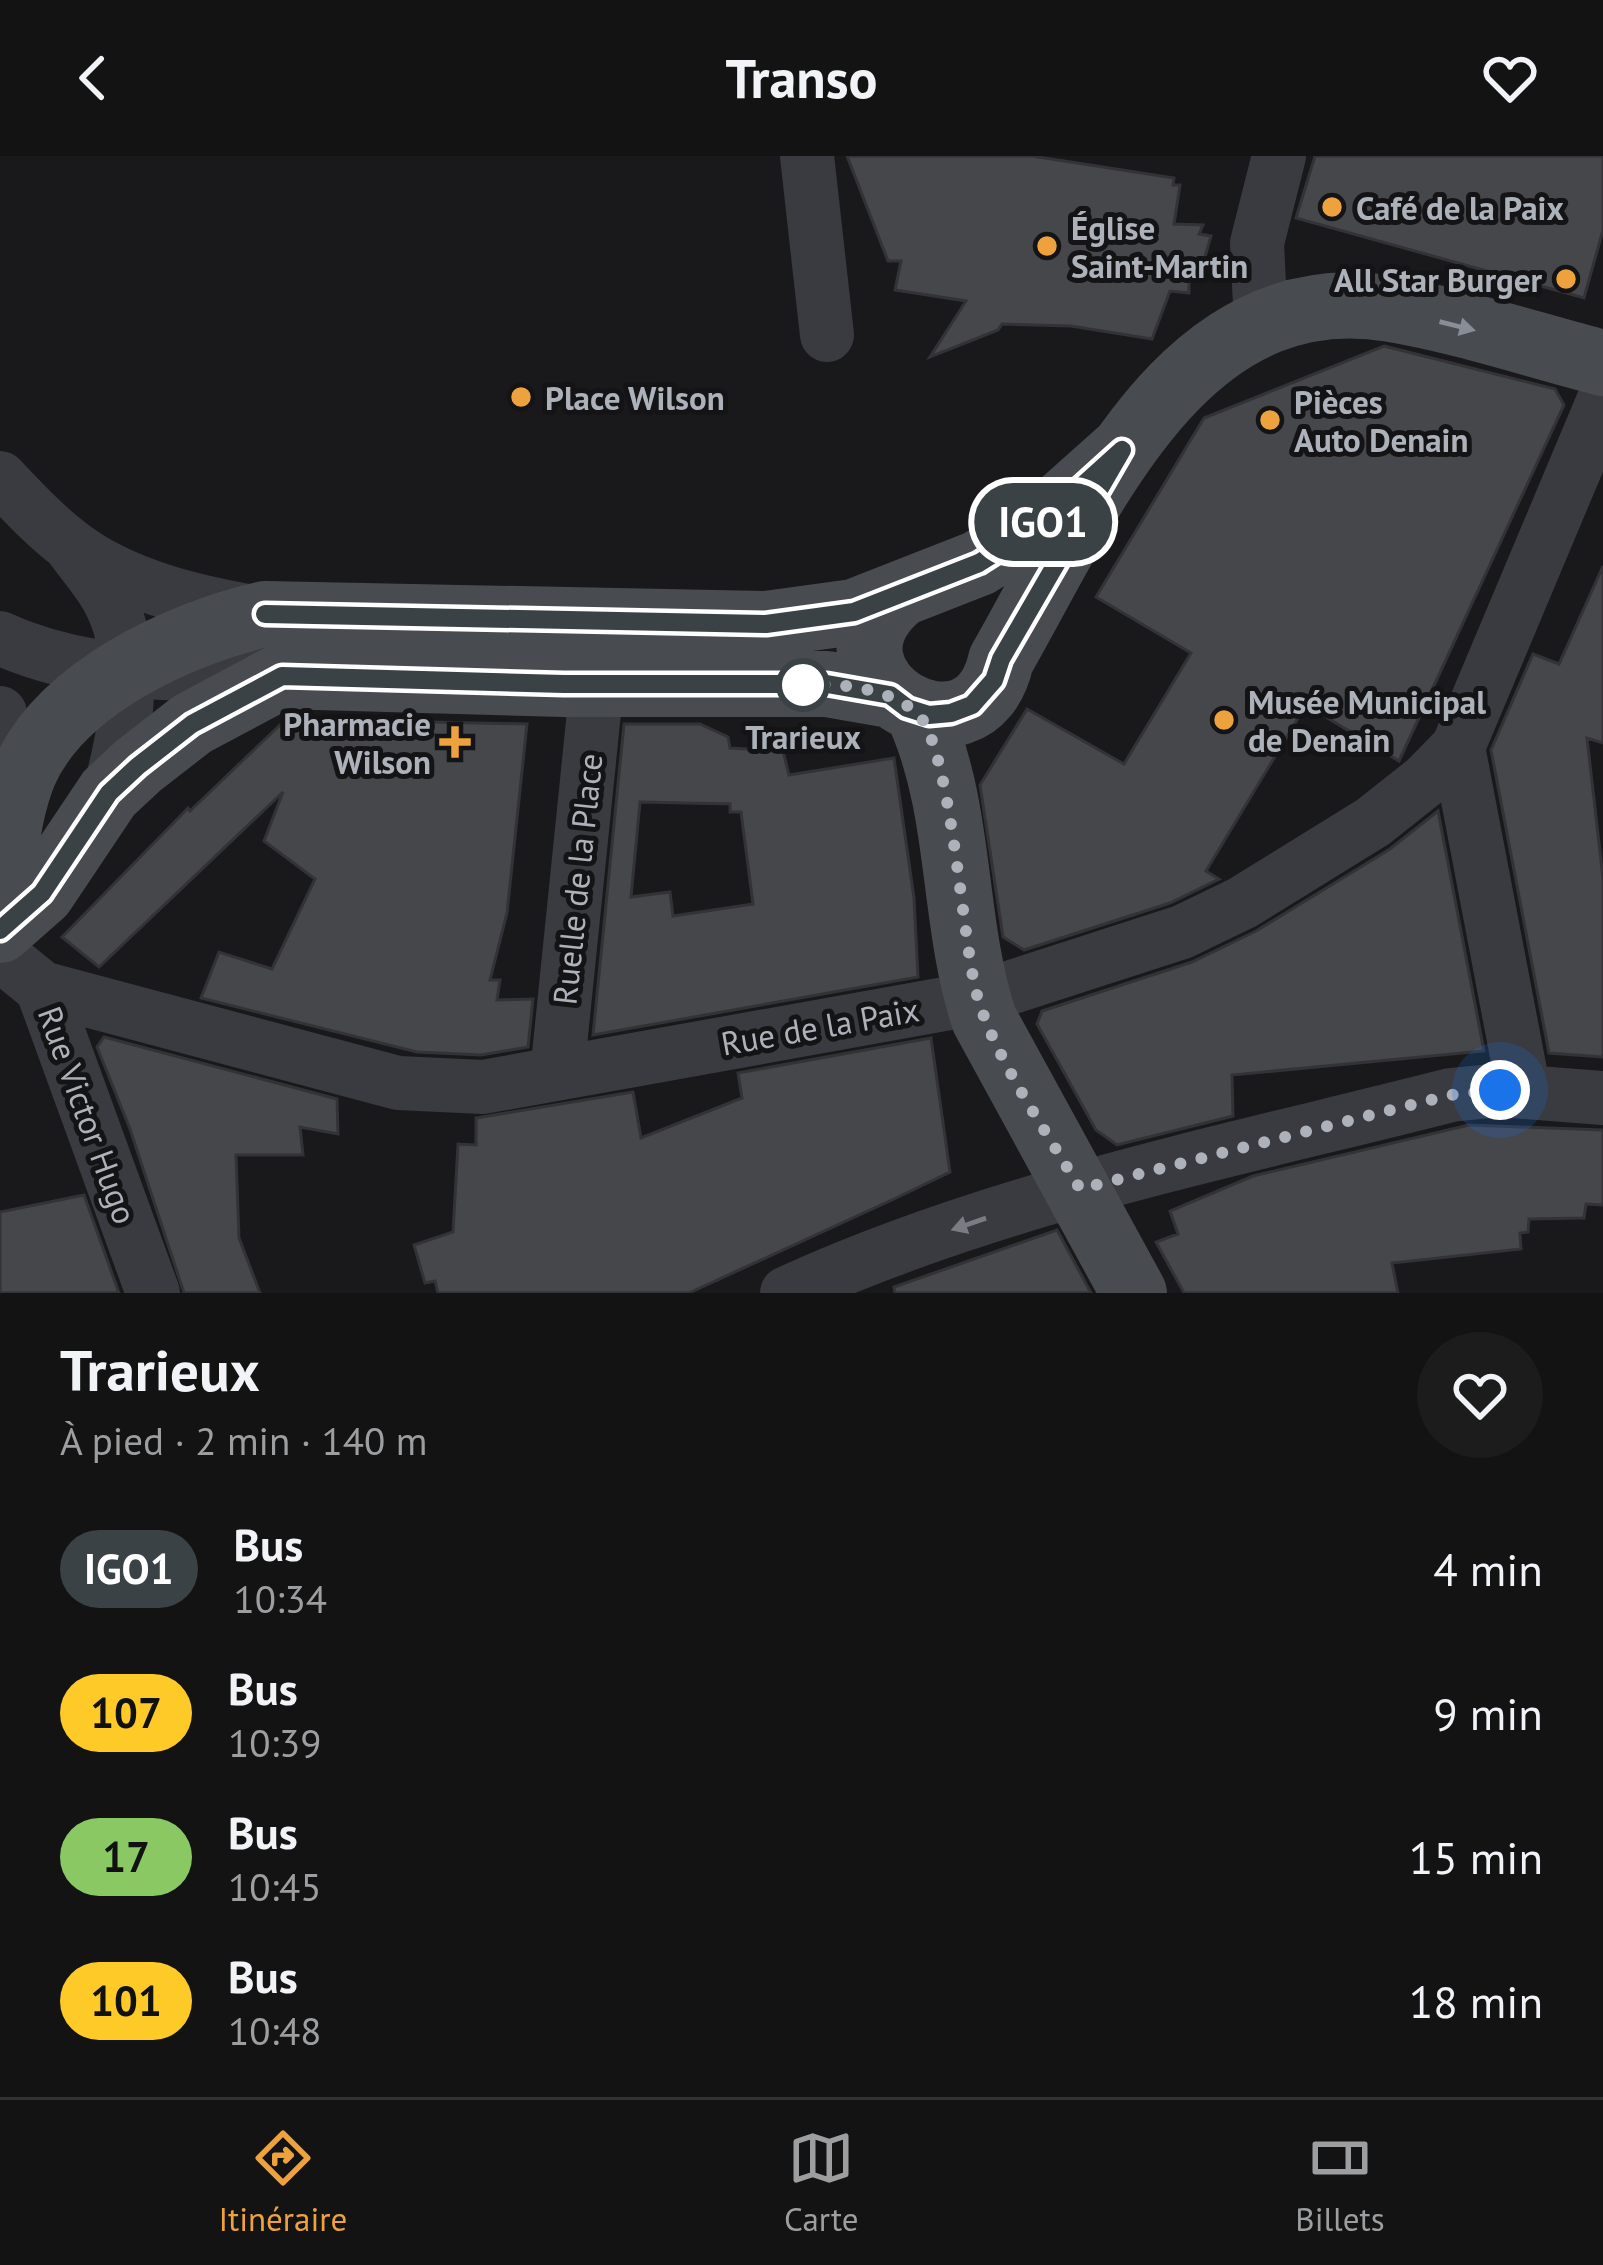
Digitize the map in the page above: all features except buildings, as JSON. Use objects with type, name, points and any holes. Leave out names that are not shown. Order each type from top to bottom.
[{"type":"street","points":[[807,156],[827,335]]},
{"type":"street","points":[[1261,325],[1257,243],[1279,156]]},
{"type":"street","points":[[1134,1293],[995,1040],[977,997],[944,783],[945,693],[1178,379],[1212,352],[1261,325],[1326,307],[1390,309],[1603,363]]},
{"type":"street","name":"Rue de la Paix","points":[[42,988],[398,1083],[457,1088],[977,997],[1182,932],[1242,903],[1373,822],[1458,747],[1603,401]]},
{"type":"street","points":[[71,547],[168,591],[265,614],[766,624],[833,616],[915,590],[997,554],[1039,525],[1122,450]]},
{"type":"street","points":[[0,478],[71,547],[106,595],[123,638],[127,671],[123,740],[109,793]]},
{"type":"street","points":[[915,590],[965,590],[989,610],[999,628],[945,693],[877,676],[870,644],[876,622],[915,590]]},
{"type":"street","points":[[0,882],[16,796],[31,760],[71,708],[191,635],[265,614]]},
{"type":"street","points":[[0,638],[65,663],[127,671],[827,684],[945,693]]},
{"type":"street","points":[[0,930],[42,893],[109,793],[192,724],[282,676]]},
{"type":"street","name":"Ruelle de la Place","points":[[557,1074],[596,683]]},
{"type":"street","points":[[0,713],[16,796]]},
{"type":"street","points":[[1458,747],[1525,1092]]},
{"type":"street","name":"Rue Victor Hugo","points":[[0,954],[42,988],[153,1293]]},
{"type":"street","points":[[787,1293],[878,1255],[1080,1189],[1450,1095],[1525,1092],[1603,1098]]},
{"type":"bus line","name":"IGO1","points":[[0,930],[42,893],[109,793],[138,766],[192,724],[282,676],[564,684],[827,684],[890,695],[907,708],[929,715],[962,710],[981,698],[994,680],[1001,659],[1122,450],[1057,511],[997,554],[897,597],[813,620],[766,624],[265,614]]},
{"type":"place","name":"Café de la Paix","points":[[1332,207]]},
{"type":"place","name":"Église Saint-Martin","points":[[1047,246]]},
{"type":"place","name":"All Star Burger","points":[[1566,279]]},
{"type":"place","name":"Place Wilson","points":[[521,397]]},
{"type":"place","name":"Pièces Auto Denain","points":[[1270,420]]},
{"type":"place","name":"Trarieux","points":[[803,685]]},
{"type":"place","name":"Musée Municipal de Denain","points":[[1224,720]]},
{"type":"place","name":"Pharmacie Wilson","points":[[455,742]]},
{"type":"route","points":[[803,685],[870,690],[890,695],[918,712],[944,783],[977,997],[995,1040],[1080,1189],[1450,1095],[1500,1090]]}]
